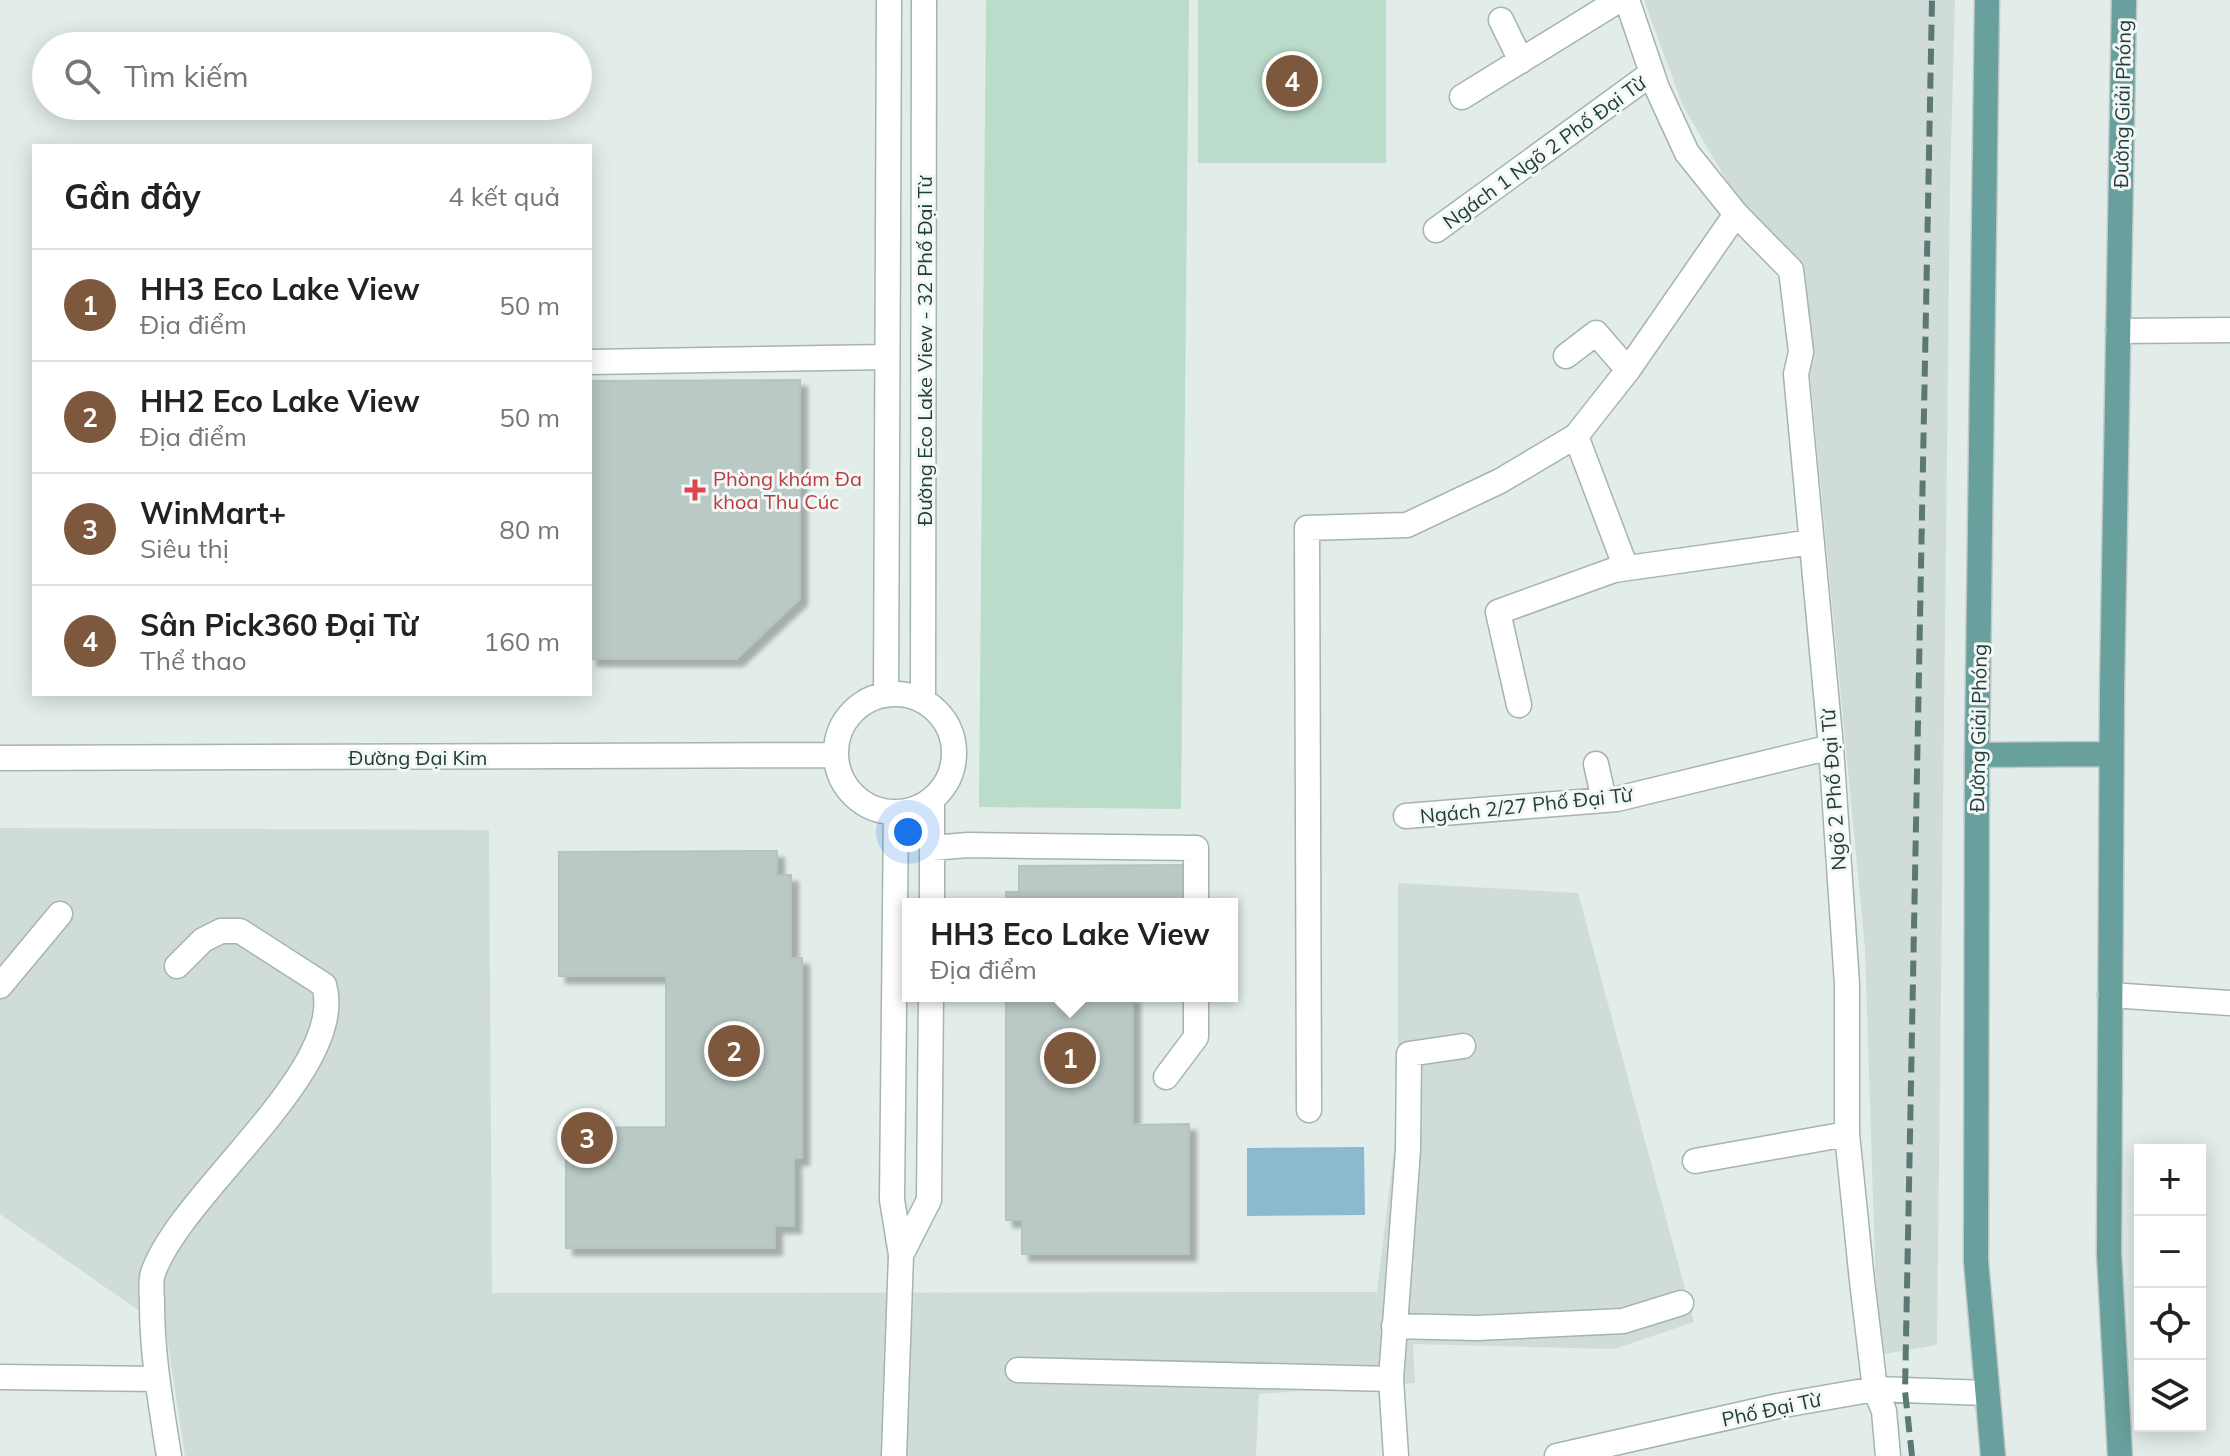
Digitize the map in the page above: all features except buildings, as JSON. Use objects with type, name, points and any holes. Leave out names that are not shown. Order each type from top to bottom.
[{"type":"main road","name":"Đường Giải Phóng","points":[[1987,0],[1977,755],[1976,1261],[1993,1456]]},
{"type":"main road","name":"Đường Giải Phóng","points":[[2120,1456],[2109,1253],[2111,754],[2124,0]]},
{"type":"main road","points":[[1977,755],[2111,754]]},
{"type":"street","name":"Đường Eco Lake View - 32 Phố Đại Từ","points":[[886,695],[889,0]]},
{"type":"street","name":"Đường Eco Lake View - 32 Phố Đại Từ","points":[[923,701],[924,0]]},
{"type":"street","points":[[1462,97],[1619,0]]},
{"type":"street","name":"Ngõ 2 Phố Đại Từ","points":[[1627,0],[1652,73],[1687,153],[1736,214],[1791,270],[1801,352],[1796,374],[1831,747],[1847,984],[1847,1134],[1875,1389],[1884,1411],[1888,1456]]},
{"type":"street","points":[[1501,20],[1521,61]]},
{"type":"street","name":"Ngách 1 Ngõ 2 Phố Đại Từ","points":[[1436,230],[1652,73]]},
{"type":"street","points":[[1309,1110],[1307,528],[1407,525],[1500,481],[1576,436],[1628,370],[1736,214]]},
{"type":"street","points":[[2118,331],[2230,330]]},
{"type":"street","points":[[1566,356],[1596,333],[1628,370]]},
{"type":"street","points":[[592,362],[887,357]]},
{"type":"street","points":[[1576,436],[1626,568]]},
{"type":"street","points":[[1519,705],[1498,612],[1614,570],[1812,542]]},
{"type":"street","points":[[886,695],[911,696],[923,701],[939,713],[955,749],[953,769],[945,786],[932,801],[915,809],[896,812],[878,810],[861,802],[839,774],[836,755],[841,731],[855,710],[869,700],[886,695]]},
{"type":"street","name":"Ngách 2/27 Phố Đại Từ","points":[[1406,816],[1604,800],[1831,747]]},
{"type":"street","name":"Đường Đại Kim","points":[[0,758],[836,755]]},
{"type":"street","points":[[1596,764],[1604,800]]},
{"type":"street","points":[[932,801],[932,898]]},
{"type":"street","points":[[894,1456],[901,1263],[892,1200],[896,812]]},
{"type":"street","points":[[932,848],[968,845],[1196,848],[1196,898]]},
{"type":"street","points":[[0,986],[60,914]]},
{"type":"street","points":[[169,1456],[157,1379],[152,1326],[152,1276],[170,1239],[306,1069],[326,1019],[329,1001],[324,985],[240,931],[221,931],[203,940],[177,966]]},
{"type":"street","points":[[2110,995],[2230,1003]]},
{"type":"street","points":[[901,1263],[929,1200],[931,1002]]},
{"type":"street","points":[[1166,1077],[1196,1037],[1196,1002]]},
{"type":"street","points":[[1396,1456],[1391,1379],[1408,1150],[1409,1054],[1463,1046]]},
{"type":"street","points":[[1695,1161],[1847,1134]]},
{"type":"street","points":[[1394,1326],[1477,1328],[1623,1321],[1681,1303]]},
{"type":"street","points":[[1018,1370],[1391,1379]]},
{"type":"street","points":[[0,1377],[157,1379]]},
{"type":"street","name":"Phố Đại Từ","points":[[1557,1456],[1584,1453],[1778,1406],[1875,1389],[1987,1393]]},
{"type":"shaded area","points":[[1644,0],[1955,0],[1950,184],[1937,1345],[1878,1355],[1865,948],[1799,259],[1735,195],[1683,106]]},
{"type":"shaded area","points":[[0,828],[489,830],[492,1293],[1377,1292],[1398,1116],[1398,883],[1578,893],[1694,1322],[1614,1349],[1413,1344],[1415,1383],[1259,1394],[1256,1456],[185,1456],[165,1325],[141,1312],[0,1214]]},
{"type":"green space","points":[[986,0],[1189,0],[1181,809],[979,807]]},
{"type":"green space","points":[[1198,0],[1386,0],[1386,163],[1198,163]]},
{"type":"water","points":[[1364,1147],[1365,1215],[1247,1216],[1247,1148]]},
{"type":"railway","points":[[1912,1456],[1905,1391],[1932,0]]},
{"type":"place","name":"Sân Pick360 Đại Từ","points":[[1292,81]]},
{"type":"place","name":"Phòng khám Đa khoa Thu Cúc","points":[[695,490]]},
{"type":"place","name":"HH2 Eco Lake View","points":[[734,1051]]},
{"type":"place","name":"HH3 Eco Lake View","points":[[1070,1058]]},
{"type":"place","name":"WinMart+","points":[[587,1138]]}]
